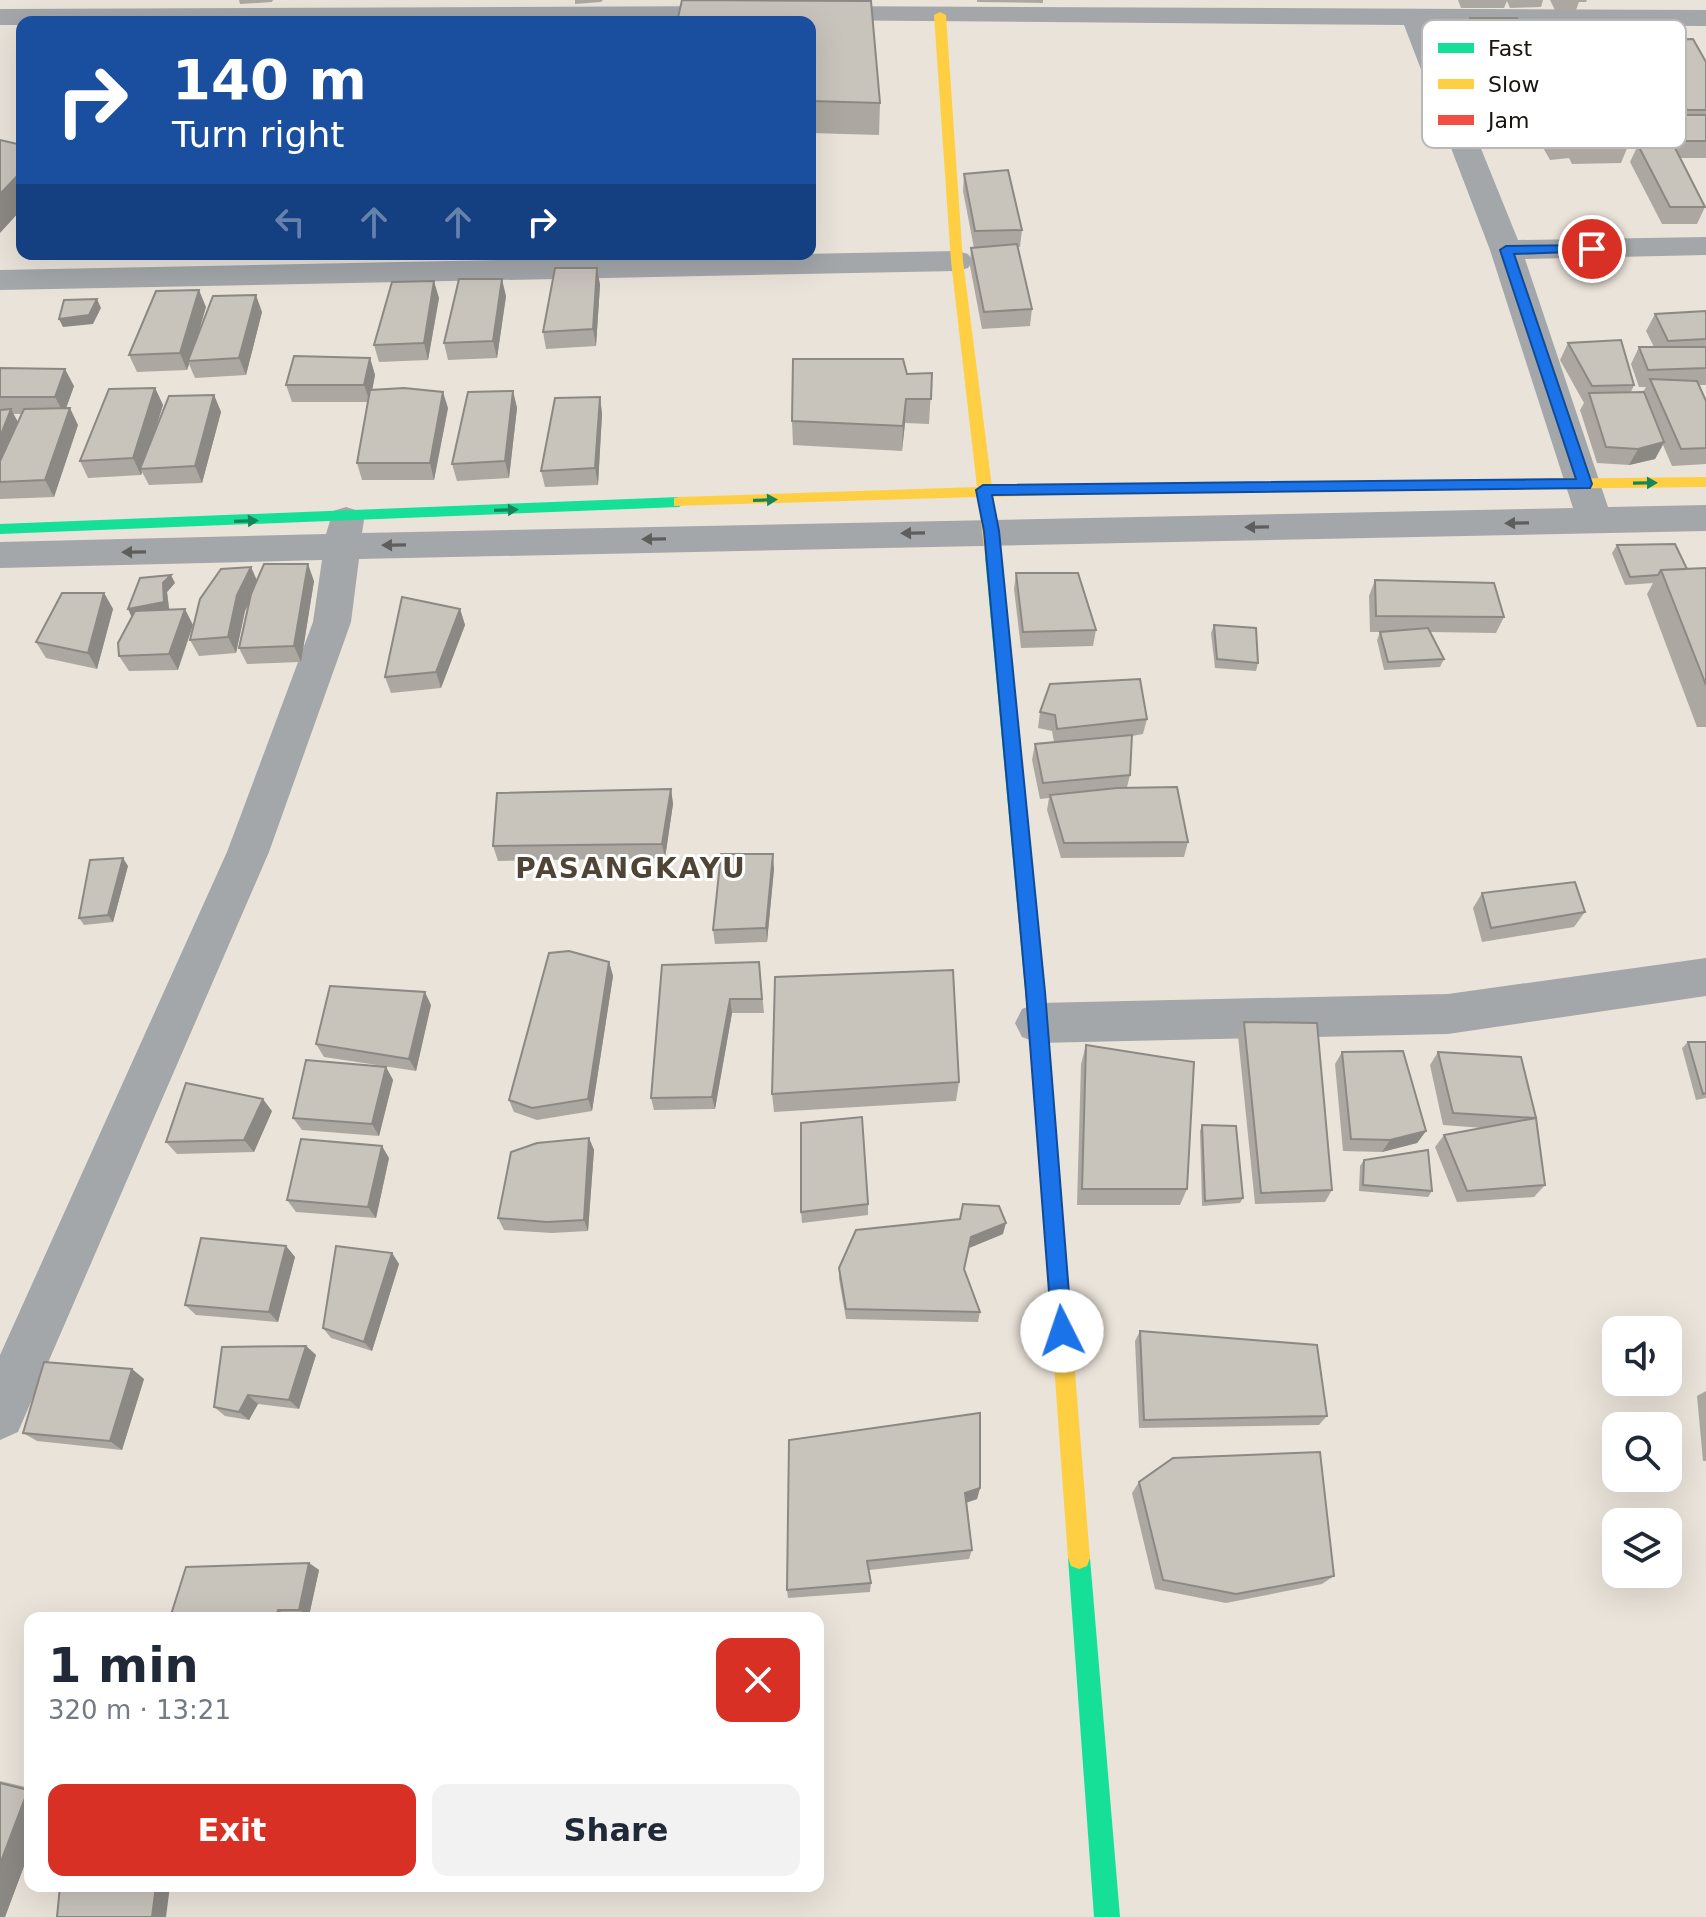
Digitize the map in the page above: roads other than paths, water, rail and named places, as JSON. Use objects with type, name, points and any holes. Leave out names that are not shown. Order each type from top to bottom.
[{"type":"street","points":[[253,16],[760,14]]},
{"type":"street","points":[[791,14],[1706,18]]},
{"type":"street","points":[[940,15],[957,261],[983,490],[991,531],[1038,1023],[1107,1917]]},
{"type":"street","points":[[1415,18],[1422,36]]},
{"type":"street","points":[[1466,148],[1506,250],[1595,521]]},
{"type":"street","points":[[1506,250],[1706,246]]},
{"type":"street","points":[[0,280],[957,261]]},
{"type":"street","points":[[0,555],[983,490],[1706,482]]},
{"type":"street","points":[[0,529],[991,531],[1706,518]]},
{"type":"street","points":[[0,1414],[248,852],[318,670],[332,622],[344,532]]},
{"type":"street","points":[[1038,1023],[1448,1014],[1706,977]]},
{"type":"district","name":"PASANGKAYU","points":[[631,868]]}]
